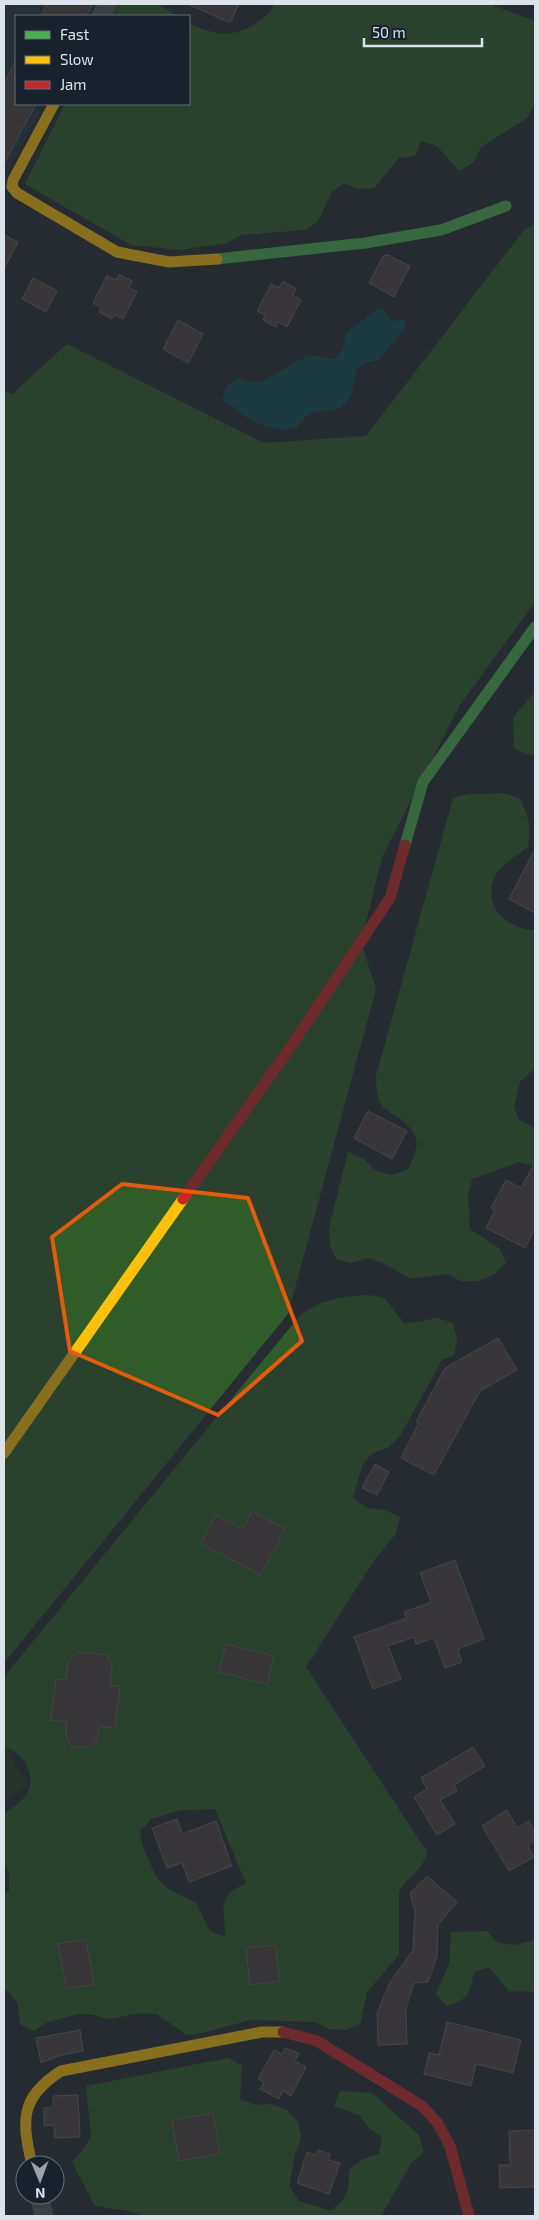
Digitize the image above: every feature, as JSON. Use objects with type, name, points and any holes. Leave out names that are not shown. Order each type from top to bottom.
[{"type":"street","points":[[102,15],[108,4]]},
{"type":"street","points":[[53,105],[13,180],[12,187],[17,193],[117,252],[169,262],[242,257],[336,246],[441,230],[506,206]]},
{"type":"street","points":[[4,1453],[287,1052],[390,898],[423,782],[535,627]]},
{"type":"street","points":[[30,2155],[25,2122],[28,2102],[40,2084],[62,2071],[262,2032],[289,2032],[317,2042],[422,2106],[437,2122],[450,2146],[469,2216]]},
{"type":"highlighted area","points":[[122,1184],[248,1198],[302,1341],[218,1415],[70,1351],[52,1237]]},
{"type":"shaded area","points":[[4,4],[99,4],[93,15],[15,15],[15,105],[43,105],[4,177]]},
{"type":"green space","points":[[120,4],[157,4],[175,15],[114,15]]},
{"type":"green space","points":[[274,4],[489,4],[535,21],[535,103],[527,118],[481,147],[474,162],[459,171],[437,146],[421,141],[415,156],[399,158],[374,188],[359,189],[344,183],[332,192],[318,221],[305,230],[241,235],[227,243],[179,250],[131,245],[25,184],[64,105],[190,105],[190,23],[215,32],[236,32],[256,23],[272,9]]},
{"type":"green space","points":[[535,224],[535,602],[460,705],[382,857],[361,942],[376,989],[288,1314],[4,1663],[4,391],[12,394],[67,344],[264,443],[366,436],[524,230]]},
{"type":"green space","points":[[535,692],[535,754],[528,755],[514,748],[513,717]]},
{"type":"green space","points":[[503,793],[519,798],[525,810],[529,827],[528,847],[500,869],[492,885],[491,894],[496,909],[508,922],[521,928],[535,931],[535,1068],[520,1082],[514,1107],[519,1120],[535,1128],[535,1166],[519,1162],[472,1179],[468,1195],[470,1229],[499,1248],[506,1262],[495,1274],[478,1281],[461,1281],[447,1274],[411,1279],[383,1263],[368,1258],[351,1263],[336,1259],[330,1245],[329,1228],[348,1152],[364,1159],[375,1170],[391,1175],[407,1170],[415,1154],[416,1141],[411,1129],[380,1103],[377,1095],[376,1076],[453,798],[469,794]]},
{"type":"green space","points":[[369,1295],[385,1298],[404,1324],[437,1318],[453,1323],[457,1339],[454,1355],[442,1360],[400,1436],[388,1448],[372,1453],[362,1466],[353,1498],[368,1508],[385,1510],[400,1517],[396,1534],[375,1559],[306,1667],[427,1852],[422,1864],[399,1892],[399,1955],[367,1992],[360,2024],[345,2030],[329,2029],[315,2022],[250,2020],[203,2033],[187,2035],[158,2015],[142,2013],[110,2019],[79,2014],[48,2022],[34,2031],[20,2024],[17,2004],[9,1992],[4,1989],[4,1894],[9,1891],[9,1874],[4,1862],[4,1813],[22,1800],[31,1783],[28,1769],[21,1757],[16,1752],[4,1747],[4,1677],[297,1319],[321,1303],[339,1298]],"holes":[[[215,1809],[246,1883],[236,1888],[226,1899],[223,1911],[225,1937],[210,1931],[196,1903],[168,1889],[156,1877],[143,1847],[140,1832],[151,1819],[181,1810]]]},
{"type":"green space","points":[[6,1748],[27,1785],[4,1799],[4,1749]]},
{"type":"green space","points":[[487,1931],[498,1943],[514,1945],[535,1940],[535,1992],[509,1991],[489,1967],[474,1972],[467,1995],[460,2001],[447,2006],[436,1994],[449,1964],[451,1932]]},
{"type":"green space","points":[[228,2058],[242,2066],[240,2099],[255,2105],[271,2104],[287,2110],[298,2122],[301,2139],[295,2154],[289,2186],[299,2201],[331,2211],[341,2202],[346,2194],[349,2183],[349,2170],[363,2159],[379,2154],[382,2138],[369,2128],[359,2115],[334,2106],[340,2091],[372,2093],[419,2135],[424,2152],[411,2163],[381,2216],[144,2216],[125,2210],[95,2206],[72,2162],[91,2137],[86,2086]]},
{"type":"water","points":[[380,308],[384,310],[391,322],[403,319],[406,326],[379,360],[365,362],[356,370],[349,399],[340,407],[333,410],[310,413],[297,427],[277,429],[258,423],[223,400],[225,388],[237,378],[249,382],[262,382],[305,357],[314,356],[335,359],[343,349],[346,333]]},
{"type":"building","points":[[47,4],[93,4],[87,15],[41,15]]},
{"type":"building","points":[[188,4],[239,4],[230,23]]},
{"type":"building","points":[[15,62],[15,105],[35,105],[4,164],[4,83]]},
{"type":"building","points":[[4,235],[18,242],[4,269]]},
{"type":"building","points":[[388,255],[410,266],[394,297],[369,283],[383,256]]},
{"type":"building","points":[[119,274],[132,281],[129,287],[137,292],[123,319],[115,315],[112,319],[99,312],[101,308],[93,303],[107,276],[116,280]]},
{"type":"building","points":[[33,278],[57,291],[46,312],[22,299]]},
{"type":"building","points":[[283,281],[296,289],[293,295],[301,300],[287,327],[278,322],[276,327],[263,320],[265,315],[257,311],[271,284],[279,288]]},
{"type":"building","points":[[178,320],[203,334],[188,363],[163,349]]},
{"type":"building","points":[[535,849],[535,913],[509,899]]},
{"type":"building","points":[[368,1111],[407,1131],[392,1159],[354,1138]]},
{"type":"building","points":[[535,1162],[535,1229],[525,1248],[486,1228],[495,1210],[491,1208],[506,1180],[521,1188]]},
{"type":"building","points":[[498,1338],[517,1370],[480,1391],[434,1475],[401,1458],[419,1423],[416,1422],[445,1368]]},
{"type":"building","points":[[375,1464],[389,1472],[377,1495],[362,1488]]},
{"type":"building","points":[[252,1511],[285,1529],[261,1575],[201,1543],[216,1515],[243,1529]]},
{"type":"building","points":[[455,1560],[484,1639],[458,1649],[462,1662],[445,1668],[434,1638],[416,1644],[414,1637],[388,1646],[401,1679],[373,1689],[354,1637],[407,1618],[404,1612],[431,1602],[420,1573]]},
{"type":"building","points":[[226,1644],[274,1656],[267,1684],[219,1672]]},
{"type":"building","points":[[77,1652],[107,1655],[112,1668],[110,1685],[120,1686],[115,1728],[99,1726],[97,1739],[89,1748],[71,1746],[66,1735],[67,1722],[51,1720],[56,1679],[66,1680],[68,1663]]},
{"type":"building","points":[[473,1747],[485,1766],[454,1785],[457,1791],[440,1800],[455,1824],[437,1835],[414,1797],[427,1789],[421,1778]]},
{"type":"building","points":[[507,1810],[517,1828],[529,1821],[535,1832],[535,1841],[528,1846],[534,1857],[509,1871],[482,1826]]},
{"type":"building","points":[[177,1819],[182,1834],[216,1821],[232,1866],[189,1882],[182,1863],[167,1868],[152,1828]]},
{"type":"building","points":[[427,1876],[457,1902],[438,1925],[437,1956],[428,1982],[414,1983],[406,2008],[407,2044],[378,2045],[377,2013],[389,1984],[413,1950],[415,1911],[410,1893]]},
{"type":"building","points":[[86,1939],[94,1984],[67,1989],[58,1944]]},
{"type":"building","points":[[275,1945],[280,1981],[250,1985],[246,1948]]},
{"type":"building","points":[[447,2022],[521,2040],[513,2073],[476,2064],[471,2086],[424,2074],[429,2053],[439,2055]]},
{"type":"building","points":[[80,2030],[83,2051],[58,2056],[41,2063],[36,2038]]},
{"type":"building","points":[[285,2048],[299,2053],[295,2061],[306,2067],[291,2096],[283,2091],[279,2099],[260,2089],[264,2082],[258,2079],[274,2050],[282,2054]]},
{"type":"building","points":[[78,2095],[80,2137],[55,2138],[54,2125],[44,2126],[44,2108],[53,2107],[53,2096]]},
{"type":"building","points":[[213,2113],[220,2154],[179,2161],[172,2120]]},
{"type":"building","points":[[535,2130],[535,2187],[500,2188],[499,2165],[510,2165],[509,2131]]},
{"type":"building","points":[[318,2150],[330,2154],[329,2160],[340,2163],[329,2194],[297,2183],[307,2152],[316,2155]]},
{"type":"traffic: fast","points":[[217,259],[365,243],[441,230],[506,206]]},
{"type":"traffic: fast","points":[[405,845],[423,782],[535,627]]},
{"type":"traffic: slow","points":[[53,105],[13,180],[12,187],[17,193],[117,252],[169,262],[217,259]]},
{"type":"traffic: slow","points":[[4,1453],[183,1199]]},
{"type":"traffic: slow","points":[[30,2155],[26,2136],[26,2123],[31,2101],[37,2091],[61,2071],[262,2032],[283,2032]]},
{"type":"traffic: jam","points":[[183,1199],[287,1052],[390,898],[405,845]]},
{"type":"traffic: jam","points":[[283,2032],[317,2041],[422,2106],[437,2122],[450,2146],[469,2216]]}]
